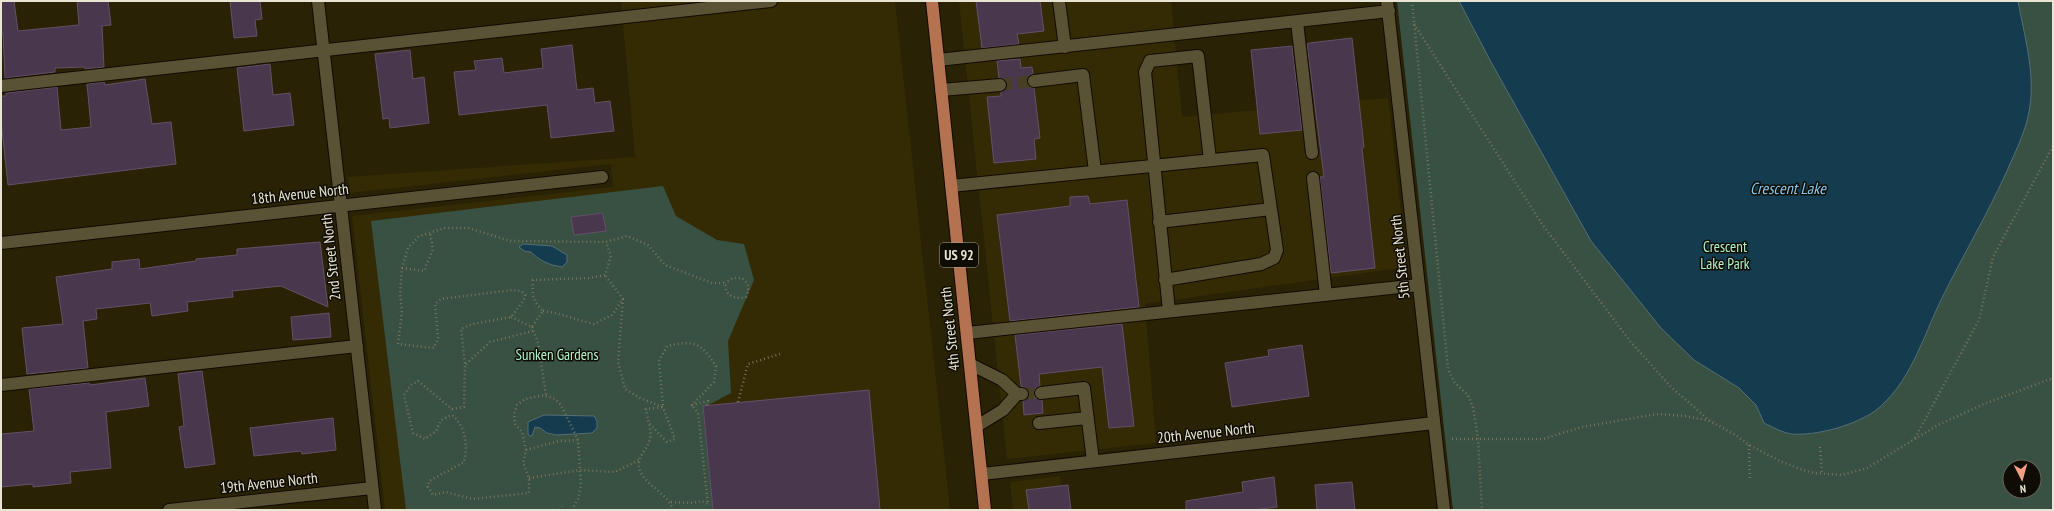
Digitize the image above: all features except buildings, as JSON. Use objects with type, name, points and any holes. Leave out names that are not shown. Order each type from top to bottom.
[{"type":"main road","name":"4th Street North","points":[[932,1],[985,510]]},
{"type":"street","name":"2nd Street North","points":[[318,1],[374,510]]},
{"type":"street","points":[[1,86],[771,1]]},
{"type":"street","points":[[1059,1],[1065,47]]},
{"type":"street","points":[[938,60],[1297,22],[1388,6]]},
{"type":"street","name":"5th Street North","points":[[1388,6],[1444,510]]},
{"type":"street","points":[[1297,22],[1312,153]]},
{"type":"street","points":[[1169,311],[1145,72],[1150,61],[1198,56],[1210,160]]},
{"type":"street","points":[[1034,81],[1083,75],[1095,171]]},
{"type":"street","points":[[941,90],[1000,85]]},
{"type":"street","points":[[951,186],[1263,155],[1277,250],[1274,258],[1261,264],[1165,280]]},
{"type":"street","name":"18th Avenue North","points":[[1,243],[602,177]]},
{"type":"street","points":[[1313,178],[1326,295]]},
{"type":"street","points":[[1159,222],[1271,209]]},
{"type":"street","points":[[967,333],[1419,285]]},
{"type":"street","points":[[1,385],[356,346]]},
{"type":"street","points":[[970,364],[1002,380],[1019,394],[1003,410],[977,426]]},
{"type":"street","points":[[1041,393],[1084,388],[1093,461]]},
{"type":"street","points":[[1039,423],[1087,418]]},
{"type":"street","name":"20th Avenue North","points":[[982,474],[1434,423]]},
{"type":"street","name":"19th Avenue North","points":[[169,510],[372,488]]},
{"type":"path","points":[[1412,1],[1448,369],[1454,382],[1468,395],[1473,407],[1478,438],[1482,510]]},
{"type":"path","points":[[1414,24],[1542,224],[1630,341],[1671,387],[1710,421],[1750,445],[1780,461],[1800,469],[1822,474],[1842,475],[1867,468],[1899,450],[1914,438],[1984,404],[2053,378]]},
{"type":"path","points":[[1914,438],[1979,320],[1993,257],[2053,146]]},
{"type":"path","points":[[511,317],[524,300],[525,295],[521,291],[499,291],[441,299],[435,304],[438,338],[434,348],[398,344],[402,311],[400,294],[402,268],[408,248],[419,236],[445,228],[469,228],[510,241],[606,242],[628,236],[648,245],[665,265],[712,283],[726,283],[733,278],[742,278],[748,283],[749,290],[746,297],[739,299],[731,297],[726,291],[726,283]]},
{"type":"path","points":[[402,268],[424,272],[434,248],[430,233]]},
{"type":"path","points":[[605,275],[611,256],[606,242]]},
{"type":"path","points":[[605,275],[623,299],[618,362],[625,389],[640,398],[663,407]]},
{"type":"path","points":[[605,275],[589,278],[533,280],[532,296],[536,305],[543,311],[561,313],[572,320],[594,324],[612,314],[623,299]]},
{"type":"path","points":[[532,327],[543,311]]},
{"type":"path","points":[[546,396],[538,343],[534,331],[532,327],[511,317],[472,324],[461,329],[465,364],[464,407],[452,409],[418,381],[411,385],[404,395],[413,433],[426,439],[436,431],[440,420],[452,415],[460,422],[467,448],[464,462],[429,481],[428,487],[433,495],[446,492],[473,499],[488,499],[529,493],[529,478],[523,463],[526,450],[522,432],[515,424],[514,414],[517,405],[525,399],[546,396],[555,399],[566,415],[578,440],[581,485],[578,500],[572,510]]},
{"type":"path","points":[[465,364],[490,342],[534,331]]},
{"type":"path","points":[[648,423],[667,442],[675,439],[663,407],[660,361],[667,346],[688,342],[706,350],[716,366],[714,382],[692,405]]},
{"type":"path","points":[[738,402],[748,364],[780,354]]},
{"type":"path","points":[[692,405],[708,401],[707,405]]},
{"type":"path","points":[[671,502],[690,503],[702,501],[708,504],[698,413],[692,405]]},
{"type":"path","points":[[529,478],[581,470],[615,472],[638,460],[650,439],[646,409],[663,407]]},
{"type":"path","points":[[1436,439],[1543,439],[1582,427],[1657,414],[1685,416],[1710,421]]},
{"type":"path","points":[[526,450],[559,441],[578,440]]},
{"type":"path","points":[[1750,445],[1750,481]]},
{"type":"path","points":[[1820,447],[1822,474]]},
{"type":"path","points":[[638,460],[640,470],[647,481],[671,502],[673,510]]},
{"type":"path","points":[[560,510],[562,506]]},
{"type":"shaded area","points":[[621,1],[895,1],[950,510],[385,510],[352,216],[613,187],[611,164],[350,193],[348,177],[635,157]]},
{"type":"shaded area","points":[[959,1],[1171,1],[1182,117],[1388,98],[1407,267],[1145,304],[1156,443],[1007,459]]},
{"type":"shaded area","points":[[1060,476],[1065,510],[1013,510],[1010,482]]},
{"type":"green space","name":"Crescent Lake Park","points":[[1397,1],[2053,1],[2053,510],[1453,510]]},
{"type":"green space","name":"Sunken Gardens","points":[[663,186],[676,216],[717,240],[744,244],[754,280],[728,341],[731,393],[703,408],[713,510],[406,510],[371,221]]},
{"type":"water","name":"Crescent Lake","points":[[1459,1],[2018,1],[2028,53],[2031,80],[2029,115],[2024,131],[1999,187],[1941,300],[1907,374],[1887,400],[1867,416],[1847,425],[1813,433],[1792,434],[1778,430],[1764,423],[1756,405],[1739,388],[1694,360],[1661,328],[1591,241],[1491,62]]},
{"type":"water","points":[[523,244],[552,246],[567,255],[567,262],[562,267],[549,264],[531,252],[524,251],[519,247]]},
{"type":"water","points":[[544,415],[594,416],[597,421],[597,428],[592,433],[556,435],[547,433],[540,428],[535,427],[532,436],[530,436],[528,434],[528,422]]},
{"type":"tunnel","points":[[1000,85],[1034,81]]},
{"type":"tunnel","points":[[1022,394],[1041,393]]}]
